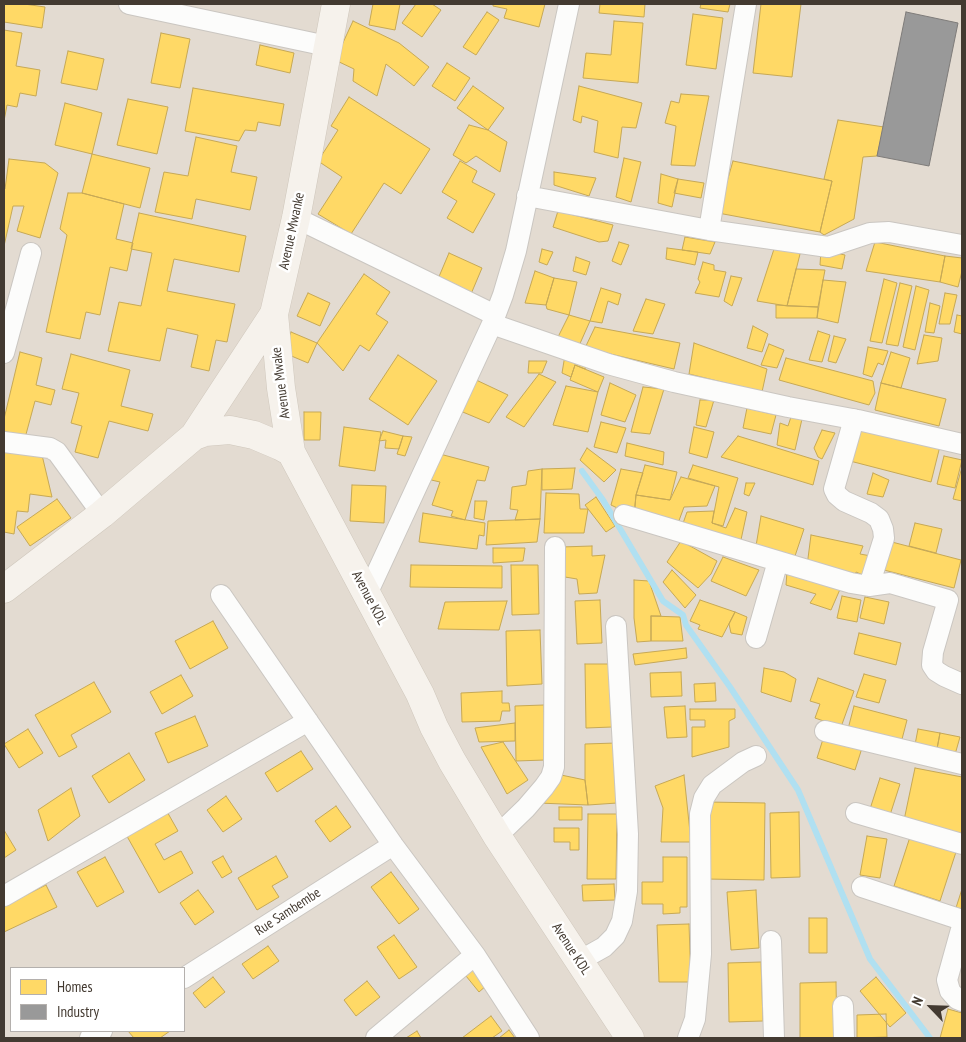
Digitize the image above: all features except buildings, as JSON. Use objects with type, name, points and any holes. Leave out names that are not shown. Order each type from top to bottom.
[{"type":"street","points":[[129,4],[327,46]]},
{"type":"street","name":"Avenue Mwanke","points":[[194,436],[274,314],[296,218],[336,4]]},
{"type":"street","points":[[367,594],[503,295],[516,251],[568,4]]},
{"type":"street","points":[[709,230],[746,4]]},
{"type":"street","points":[[527,196],[709,230],[828,247],[870,233],[889,232],[962,245]]},
{"type":"street","points":[[296,218],[493,319],[608,364],[731,394],[854,419],[962,444]]},
{"type":"street","points":[[4,353],[31,253]]},
{"type":"street","name":"Avenue Mwake","points":[[274,314],[281,388],[290,452]]},
{"type":"street","points":[[854,419],[834,489],[837,495],[844,501],[871,513],[879,519],[883,529],[884,538],[869,586]]},
{"type":"street","points":[[4,590],[102,514],[194,436],[219,430],[240,431],[268,441],[290,452]]},
{"type":"street","points":[[4,442],[50,448],[57,452],[102,514]]},
{"type":"street","name":"Avenue KDL","points":[[290,452],[420,694],[452,761],[497,836],[630,1038]]},
{"type":"street","points":[[624,515],[851,583],[869,586],[890,583],[955,602],[933,652],[932,665],[936,671],[962,684]]},
{"type":"street","points":[[497,836],[526,808],[544,787],[554,767],[555,547]]},
{"type":"street","points":[[756,638],[778,561]]},
{"type":"street","points":[[221,595],[393,845],[475,956],[530,1038]]},
{"type":"street","points":[[579,961],[604,947],[615,936],[622,921],[626,891],[628,834],[616,626]]},
{"type":"street","points":[[4,896],[308,721]]},
{"type":"street","points":[[825,731],[962,764]]},
{"type":"street","points":[[688,1038],[695,1019],[701,954],[700,814],[704,798],[712,785],[743,762],[756,756]]},
{"type":"street","points":[[856,813],[962,844]]},
{"type":"street","name":"Rue Sambembe","points":[[185,977],[393,845]]},
{"type":"street","points":[[862,887],[962,920]]},
{"type":"street","points":[[962,926],[947,980],[950,991],[957,1000],[962,1001]]},
{"type":"street","points":[[771,941],[774,1038]]},
{"type":"street","points":[[376,1038],[475,956]]},
{"type":"street","points":[[843,1006],[844,1038]]},
{"type":"shaded area","points":[[4,4],[962,4],[962,1038],[4,1038]]},
{"type":"waterway","points":[[582,471],[603,500],[663,601],[683,615],[686,625],[730,687],[798,790],[870,959],[930,1038]]}]
